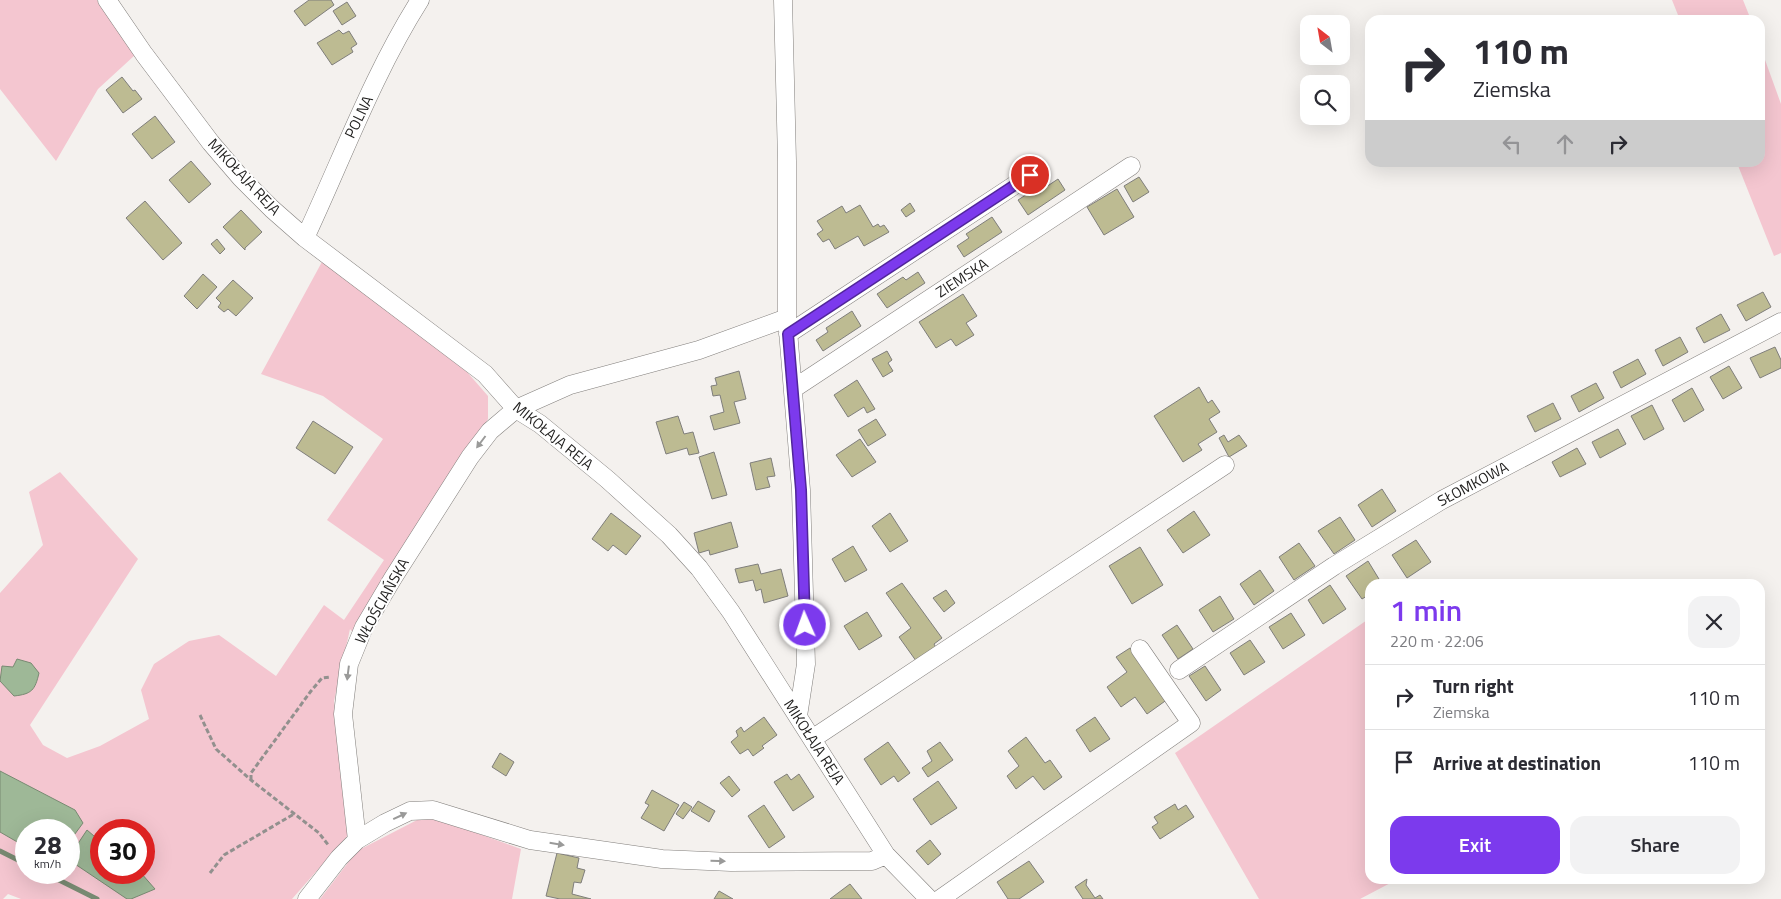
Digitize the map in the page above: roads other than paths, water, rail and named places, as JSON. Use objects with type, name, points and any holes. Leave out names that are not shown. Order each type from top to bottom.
[{"type":"street","name":"MIKOŁAJA REJA","points":[[107,0],[144,54],[211,143],[260,197],[305,238],[485,374],[516,409],[540,424],[607,479],[669,535],[699,568],[731,612],[886,855],[929,899]]},
{"type":"street","name":"POLNA","points":[[305,238],[341,155],[403,27],[420,0]]},
{"type":"street","points":[[783,0],[787,160],[788,326],[801,490],[806,664],[798,716]]},
{"type":"street","name":"ZIEMSKA","points":[[793,389],[1131,166]]},
{"type":"street","points":[[788,326],[1030,175]]},
{"type":"street","name":"SŁOMKOWA","points":[[1179,670],[1334,566],[1442,500],[1781,322]]},
{"type":"street","name":"WŁOŚCIAŃSKA","points":[[357,840],[343,714],[349,664],[364,628],[449,489],[490,431],[516,409],[570,385],[788,326]]},
{"type":"street","points":[[812,738],[1225,465]]},
{"type":"street","points":[[940,899],[1191,723],[1140,649]]},
{"type":"street","points":[[307,899],[339,858],[357,840],[410,811],[433,810],[530,840],[662,859],[732,862],[872,860],[886,855]]},
{"type":"waterway","points":[[0,851],[15,858]]},
{"type":"waterway","points":[[67,884],[97,899]]}]
